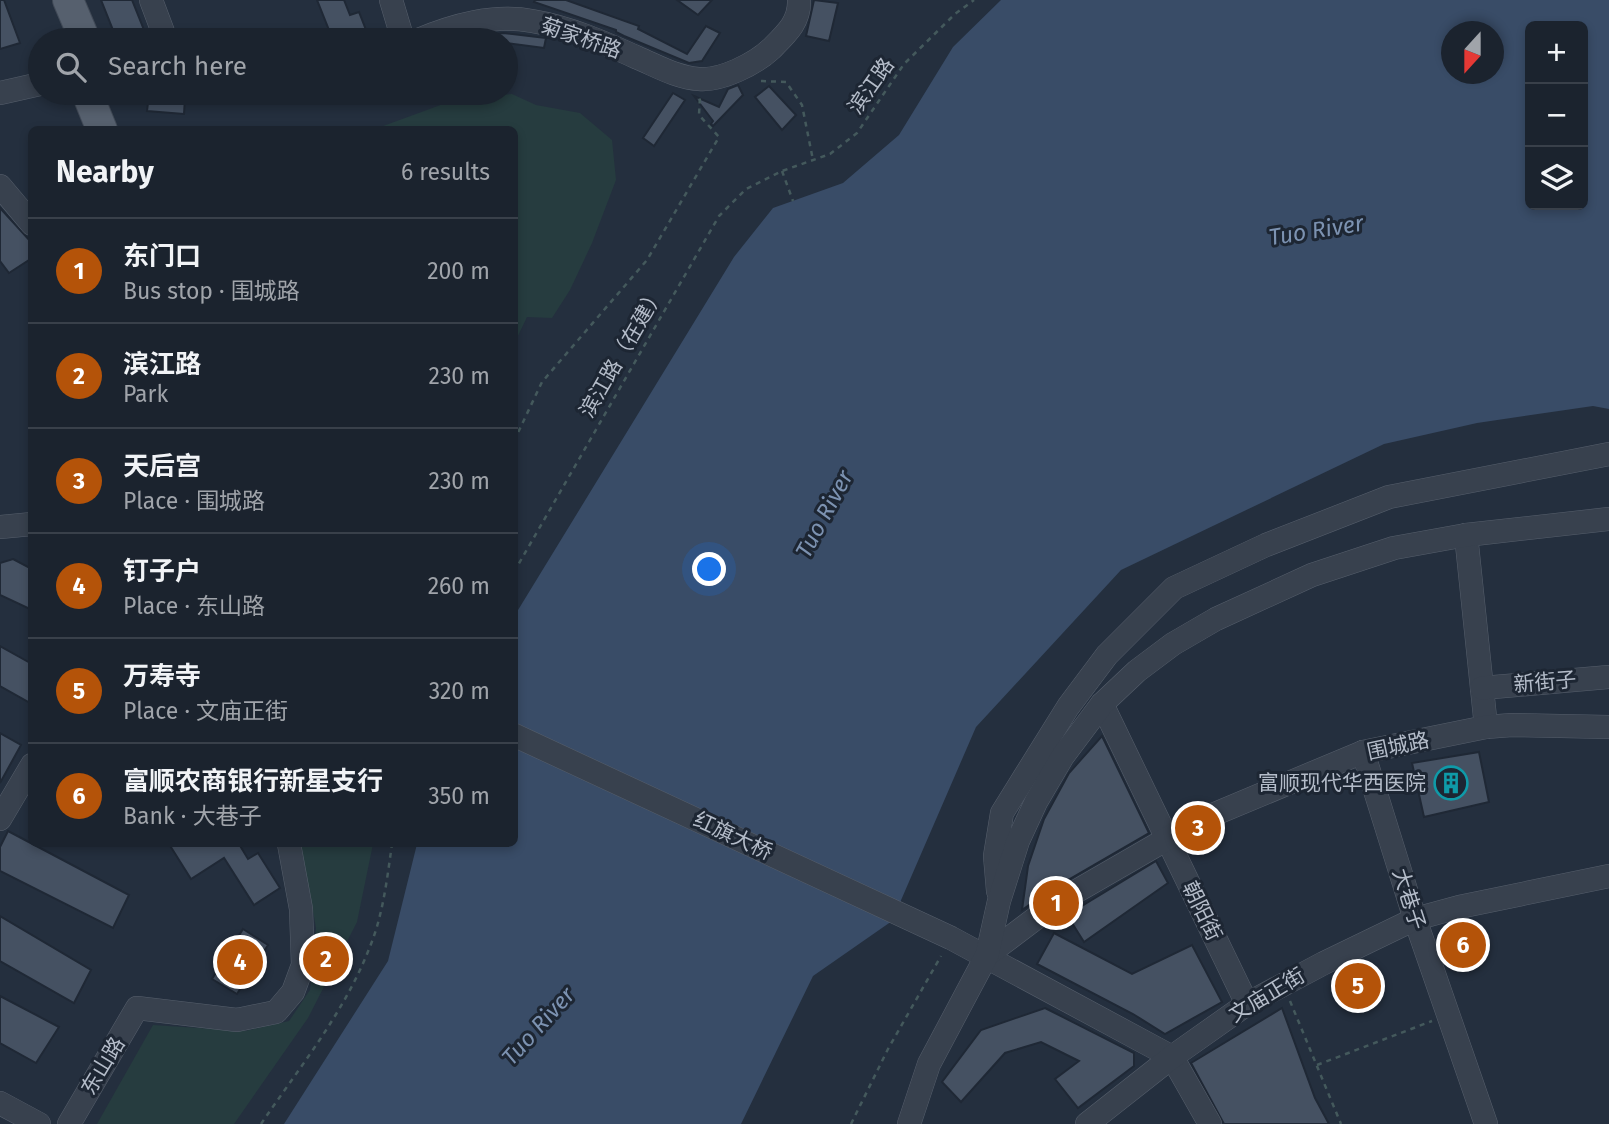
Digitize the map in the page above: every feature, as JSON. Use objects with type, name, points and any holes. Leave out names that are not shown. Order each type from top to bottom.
[{"type":"main road","points":[[49,0],[61,28]]},
{"type":"main road","points":[[68,0],[80,28]]},
{"type":"main road","points":[[92,105],[100,126]]},
{"type":"main road","points":[[111,105],[119,126]]},
{"type":"street","points":[[151,0],[162,28]]},
{"type":"street","points":[[391,0],[399,28]]},
{"type":"street","points":[[701,80],[741,69],[760,59],[790,30],[799,12],[799,0]]},
{"type":"street","name":"菊家桥路","points":[[453,28],[502,9],[559,27],[678,76],[701,80]]},
{"type":"street","points":[[0,93],[28,86]]},
{"type":"street","points":[[0,186],[28,219]]},
{"type":"street","points":[[999,901],[995,856],[1002,813],[1068,707],[1107,656],[1174,588],[1266,545],[1389,497],[1609,454]]},
{"type":"street","points":[[909,1124],[929,1064],[987,956],[999,901],[1018,841],[1036,802],[1063,756],[1102,704],[1136,671],[1173,644],[1228,614],[1312,575],[1394,548],[1466,535],[1609,519]]},
{"type":"street","points":[[0,527],[28,524]]},
{"type":"street","points":[[1466,535],[1486,727]]},
{"type":"street","name":"新街子","points":[[1482,688],[1609,677]]},
{"type":"street","name":"朝阳街","points":[[1102,704],[1247,1004]]},
{"type":"street","name":"围城路","points":[[987,956],[1056,904],[1198,821],[1363,752],[1486,727],[1609,727]]},
{"type":"street","name":"红旗大桥","points":[[518,736],[951,938],[1172,1057]]},
{"type":"street","name":"大巷子","points":[[1363,752],[1415,919],[1486,1124]]},
{"type":"street","points":[[0,820],[28,772]]},
{"type":"street","name":"东山路","points":[[69,1124],[137,1008],[237,1020],[276,1012],[293,992],[303,965],[301,909],[290,847]]},
{"type":"street","name":"文庙正街","points":[[1087,1124],[1172,1057],[1247,1004],[1283,983],[1415,919],[1459,907],[1609,876]]},
{"type":"street","points":[[1172,1057],[1210,1124]]},
{"type":"street","points":[[0,1103],[39,1124]]},
{"type":"path","name":"滨江路","points":[[782,171],[830,154],[857,133],[904,64],[955,14],[974,0]]},
{"type":"path","points":[[518,433],[542,382],[647,260],[719,137],[699,115],[701,80]]},
{"type":"path","points":[[761,81],[786,82],[802,105],[813,160]]},
{"type":"path","points":[[782,171],[793,201]]},
{"type":"path","name":"滨江路（在建）","points":[[518,565],[719,216],[746,189],[782,171]]},
{"type":"path","points":[[261,1124],[348,996],[370,947],[386,887],[392,847]]},
{"type":"path","points":[[851,1124],[888,1049],[951,938]]},
{"type":"path","points":[[1283,983],[1341,1124]]},
{"type":"path","points":[[1317,1065],[1448,1015]]},
{"type":"green space","points":[[518,97],[536,105],[580,113],[612,140],[616,180],[592,243],[570,290],[552,318],[527,317],[518,336],[518,126],[383,126],[441,105],[518,105]]},
{"type":"green space","points":[[302,847],[372,847],[357,922],[308,1018],[234,1124],[97,1124],[153,1025],[245,1031],[289,1021],[310,990],[316,928]]},
{"type":"water","name":"Tuo River","points":[[1001,0],[1609,0],[1609,409],[1593,406],[1477,423],[1384,444],[1121,570],[976,727],[892,921],[813,976],[741,1124],[284,1124],[388,961],[416,847],[518,847],[518,610],[734,257],[773,208],[843,183],[899,135],[953,47]]},
{"type":"building","points":[[0,0],[4,0],[20,43],[0,49]]},
{"type":"building","points":[[101,0],[132,0],[143,28],[112,28]]},
{"type":"building","points":[[317,0],[344,0],[350,15],[359,12],[365,28],[328,28]]},
{"type":"building","points":[[566,0],[639,26],[638,29],[687,54],[706,26],[720,33],[702,61],[689,63],[624,36],[616,30],[534,2]]},
{"type":"building","points":[[677,0],[712,0],[698,15]]},
{"type":"building","points":[[814,0],[838,3],[829,41],[806,36]]},
{"type":"building","points":[[518,35],[546,38],[544,48],[518,45]]},
{"type":"building","points":[[738,85],[743,95],[713,126],[713,121],[694,96],[719,107],[728,89]]},
{"type":"building","points":[[769,86],[796,115],[782,130],[755,97]]},
{"type":"building","points":[[673,93],[685,100],[654,146],[643,138]]},
{"type":"building","points":[[148,105],[185,105],[184,114],[147,111]]},
{"type":"building","points":[[0,208],[28,239],[28,261],[9,273],[0,261]]},
{"type":"building","points":[[13,559],[28,567],[28,608],[0,595],[0,563]]},
{"type":"building","points":[[0,646],[28,662],[28,702],[0,686]]},
{"type":"building","points":[[0,733],[21,745],[0,783]]},
{"type":"building","points":[[1102,736],[1149,833],[1049,891],[1022,910],[1028,866],[1044,819],[1069,773]]},
{"type":"building","name":"富顺现代华西医院","points":[[1479,752],[1489,802],[1424,817],[1412,763]]},
{"type":"building","points":[[8,831],[28,842],[28,847],[38,847],[129,895],[113,928],[0,871],[0,847]]},
{"type":"building","points":[[171,847],[241,847],[248,859],[258,853],[280,888],[254,905],[224,858],[191,879]]},
{"type":"building","points":[[1156,861],[1168,883],[1084,942],[1067,915]]},
{"type":"building","points":[[0,916],[91,970],[74,1003],[0,961]]},
{"type":"building","points":[[243,929],[268,945],[237,994],[212,979]]},
{"type":"building","points":[[1054,933],[1132,974],[1192,945],[1222,1002],[1165,1034],[1133,1014],[1037,964]]},
{"type":"building","points":[[0,996],[59,1027],[36,1063],[0,1043]]},
{"type":"building","points":[[1045,1008],[1134,1053],[1134,1066],[1078,1108],[1055,1079],[1079,1061],[1041,1042],[1005,1053],[961,1102],[942,1082],[981,1030]]},
{"type":"building","points":[[1282,1008],[1315,1098],[1329,1124],[1224,1124],[1191,1063]]},
{"type":"place","name":"富顺现代华西医院","points":[[1451,783]]},
{"type":"place","name":"天后宫","points":[[1198,828]]},
{"type":"place","name":"东门口","points":[[1056,903]]},
{"type":"place","name":"富顺农商银行新星支行","points":[[1463,945]]},
{"type":"place","name":"滨江路","points":[[326,959]]},
{"type":"place","name":"钉子户","points":[[240,962]]},
{"type":"place","name":"万寿寺","points":[[1358,986]]}]
